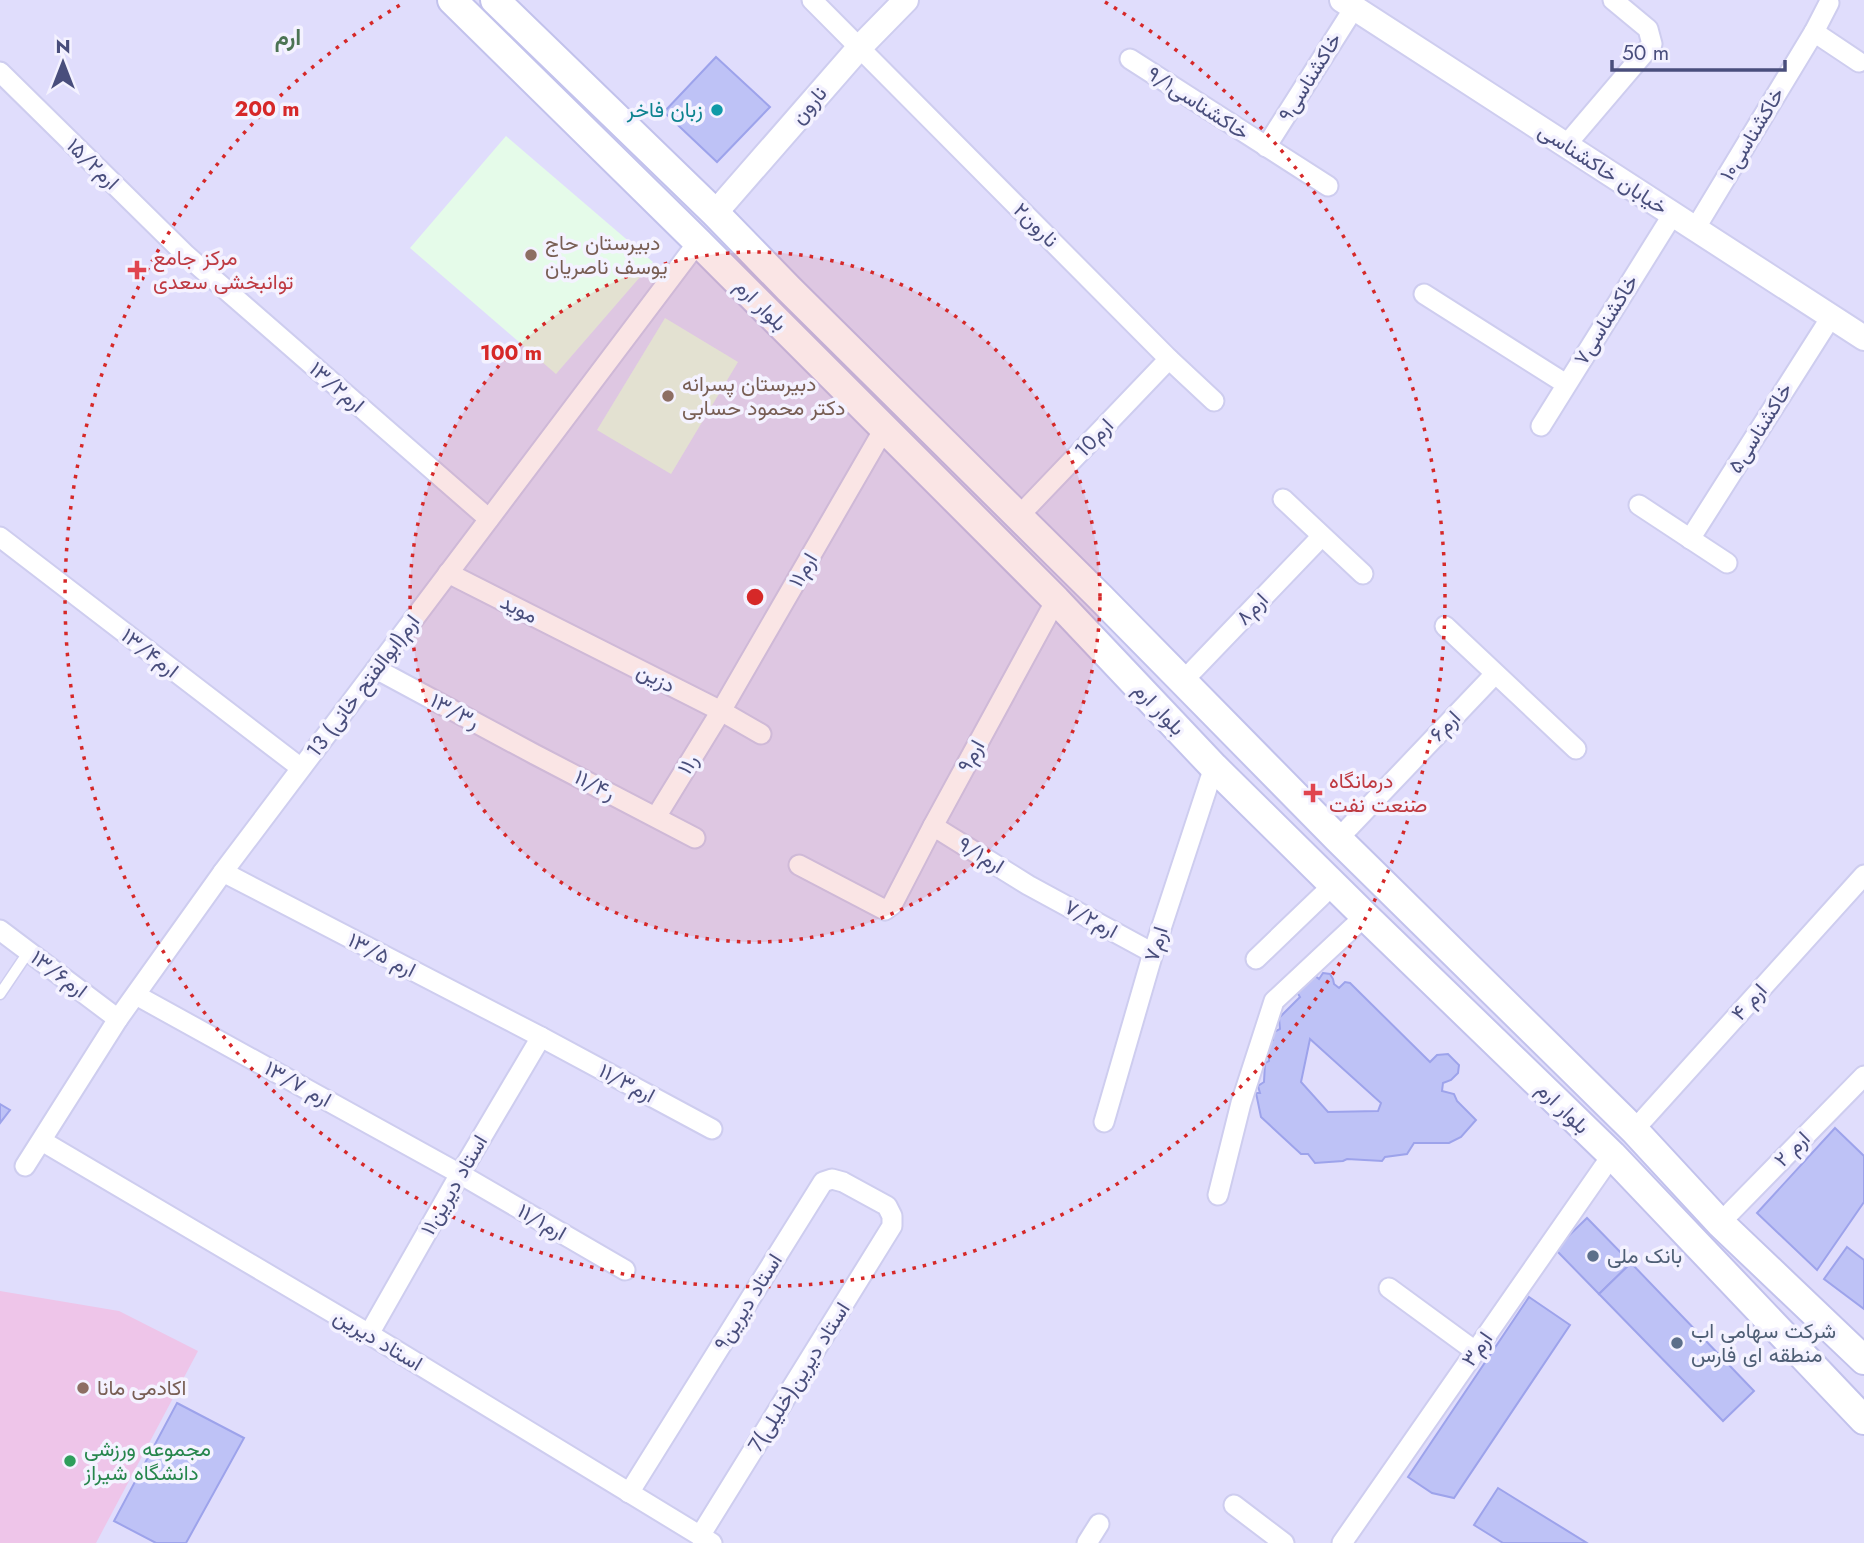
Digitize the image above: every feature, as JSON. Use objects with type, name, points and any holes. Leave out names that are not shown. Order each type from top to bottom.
[{"type":"main road","name":"بلوار ارم","points":[[452,0],[1065,610],[1214,767],[1612,1155],[1864,1420]]},
{"type":"main road","name":"بلوار ارم","points":[[495,0],[715,213],[1100,597],[1338,839],[1633,1130],[1720,1223],[1864,1360]]},
{"type":"main road","points":[[1065,610],[1100,597]]},
{"type":"street","name":"نارون۲","points":[[811,0],[1214,401]]},
{"type":"street","name":"نارون","points":[[715,213],[859,48],[906,0]]},
{"type":"street","points":[[1566,145],[1652,44],[1648,29],[1613,0]]},
{"type":"street","name":"خاکشناسی۱۰","points":[[1695,229],[1829,3]]},
{"type":"street","name":"خیابان خاکشناسی","points":[[1348,4],[1864,338]]},
{"type":"street","name":"خاکشناسی۹","points":[[1266,147],[1348,4]]},
{"type":"street","points":[[1814,32],[1859,62]]},
{"type":"street","name":"۹/۱خاکشناسی","points":[[1130,59],[1328,186]]},
{"type":"street","name":"۱۵/۲ارم","points":[[0,72],[186,255]]},
{"type":"street","name":"خاکشناسی۷","points":[[1541,426],[1673,214]]},
{"type":"street","name":"13 ارم(ابوالفتح خانی)","points":[[25,1166],[118,1020],[223,872],[698,242]]},
{"type":"street","name":"۱۳/۲ارم","points":[[186,255],[489,519]]},
{"type":"street","points":[[1424,294],[1566,384]]},
{"type":"street","name":"خاکشناسی۵","points":[[1690,539],[1831,317]]},
{"type":"street","name":"ارم10","points":[[1018,517],[1169,359]]},
{"type":"street","name":"ارم۱۱","points":[[721,711],[884,429]]},
{"type":"street","points":[[1283,499],[1363,574]]},
{"type":"street","points":[[1639,505],[1727,563]]},
{"type":"street","name":"۱۳/۴ارم","points":[[0,537],[301,768]]},
{"type":"street","name":"ارم۸","points":[[1183,681],[1322,537]]},
{"type":"street","name":"موید","points":[[448,573],[590,645]]},
{"type":"street","name":"ارم۹","points":[[799,865],[886,910],[892,905],[933,826],[1065,610]]},
{"type":"street","points":[[1446,626],[1576,750]]},
{"type":"street","name":"دزین","points":[[590,645],[761,734]]},
{"type":"street","name":"۱۳/۳ر","points":[[376,669],[534,754]]},
{"type":"street","name":"ارم۶","points":[[1338,839],[1494,674]]},
{"type":"street","name":"۱۱ر","points":[[656,817],[721,711]]},
{"type":"street","name":"۱۱/۴ر","points":[[534,754],[695,838]]},
{"type":"street","name":"ارم۷","points":[[1104,1122],[1153,953],[1214,767]]},
{"type":"street","name":"۹/۱ارم","points":[[933,826],[1028,885]]},
{"type":"street","name":"۱۳/۵ ارم","points":[[223,872],[541,1037]]},
{"type":"street","name":"ارم ۴","points":[[1633,1130],[1864,875]]},
{"type":"street","points":[[1256,959],[1334,884]]},
{"type":"street","name":"۷/۲ارم","points":[[1028,885],[1153,953]]},
{"type":"street","points":[[1217,1195],[1241,1103],[1274,1001],[1365,916]]},
{"type":"street","name":"۱۳/۶ارم","points":[[0,930],[118,1020]]},
{"type":"street","name":"۱۳/۷ ارم","points":[[136,995],[460,1174]]},
{"type":"street","name":"۱۱/۳ارم","points":[[541,1037],[712,1129]]},
{"type":"street","name":"استاد دیرین۱۱","points":[[369,1334],[541,1037]]},
{"type":"street","name":"ارم ۲","points":[[1720,1223],[1864,1076]]},
{"type":"street","name":"استاد دیرین","points":[[43,1141],[369,1334],[706,1539]]},
{"type":"street","name":"ارم۳","points":[[1342,1543],[1612,1155]]},
{"type":"street","name":"۱۱/۱ارم","points":[[460,1174],[625,1270]]},
{"type":"street","name":"استاد دیرین۹","points":[[629,1493],[823,1182],[832,1179],[843,1182],[887,1206],[892,1216]]},
{"type":"street","name":"7استاد دیرین(خلیلی)","points":[[706,1539],[892,1226],[892,1216]]},
{"type":"street","points":[[1389,1288],[1475,1351]]},
{"type":"street","points":[[1234,1505],[1284,1543]]},
{"type":"street","points":[[1087,1543],[1099,1524]]},
{"type":"lane","points":[[0,994],[29,951]]},
{"type":"shaded area","points":[[0,0],[1864,0],[1864,1543],[0,1543]]},
{"type":"shaded area","name":"دبیرستان حاج یوسف ناصریان","points":[[506,136],[653,262],[556,374],[410,248]]},
{"type":"shaded area","name":"دبیرستان پسرانه دکتر محمود حسابی","points":[[665,318],[738,362],[671,474],[597,430]]},
{"type":"shaded area","name":"مجموعه ورزشی دانشگاه شیراز","points":[[0,1291],[119,1311],[198,1351],[96,1543],[0,1543]]},
{"type":"building","name":"زبان فاخر","points":[[716,57],[770,107],[717,162],[664,112]]},
{"type":"building","points":[[1323,973],[1330,974],[1339,988],[1345,982],[1350,983],[1430,1062],[1437,1055],[1448,1054],[1459,1065],[1458,1073],[1443,1083],[1442,1091],[1454,1094],[1457,1101],[1476,1120],[1461,1137],[1449,1143],[1414,1143],[1407,1154],[1385,1157],[1382,1161],[1347,1159],[1315,1163],[1308,1154],[1301,1154],[1261,1117],[1256,1093],[1260,1093],[1258,1086],[1264,1082],[1265,1063],[1269,1061],[1267,1042],[1273,1040],[1272,1033],[1280,1029],[1279,1018],[1300,997],[1297,992],[1314,975],[1319,979]],"holes":[[[1310,1039],[1381,1103],[1378,1111],[1328,1112],[1301,1082]]]},
{"type":"building","points":[[0,1104],[10,1110],[0,1123]]},
{"type":"building","points":[[1835,1128],[1864,1156],[1864,1202],[1817,1270],[1757,1213]]},
{"type":"building","name":"بانک ملی","points":[[1587,1218],[1631,1263],[1599,1294],[1555,1249]]},
{"type":"building","points":[[1847,1247],[1864,1260],[1864,1309],[1824,1279]]},
{"type":"building","name":"شرکت سهامی اب منطقه ای فارس","points":[[1631,1263],[1754,1391],[1723,1421],[1599,1294]]},
{"type":"building","points":[[1529,1297],[1570,1325],[1454,1498],[1432,1493],[1408,1477]]},
{"type":"building","points":[[177,1403],[244,1438],[186,1543],[156,1543],[114,1521]]},
{"type":"building","points":[[1498,1488],[1587,1543],[1503,1543],[1474,1525]]},
{"type":"place","name":"زبان فاخر","points":[[717,110]]},
{"type":"place","name":"دبیرستان حاج یوسف ناصریان","points":[[531,255]]},
{"type":"place","name":"مرکز جامع توانبخشی سعدی","points":[[137,270]]},
{"type":"place","name":"دبیرستان پسرانه دکتر محمود حسابی","points":[[668,396]]},
{"type":"place","name":"درمانگاه صنعت نفت","points":[[1313,793]]},
{"type":"place","name":"بانک ملی","points":[[1593,1256]]},
{"type":"place","name":"شرکت سهامی اب منطقه ای فارس","points":[[1677,1343]]},
{"type":"place","name":"اکادمی مانا","points":[[83,1388]]},
{"type":"place","name":"مجموعه ورزشی دانشگاه شیراز","points":[[70,1461]]},
{"type":"district","name":"ارم","points":[[288,37]]}]
